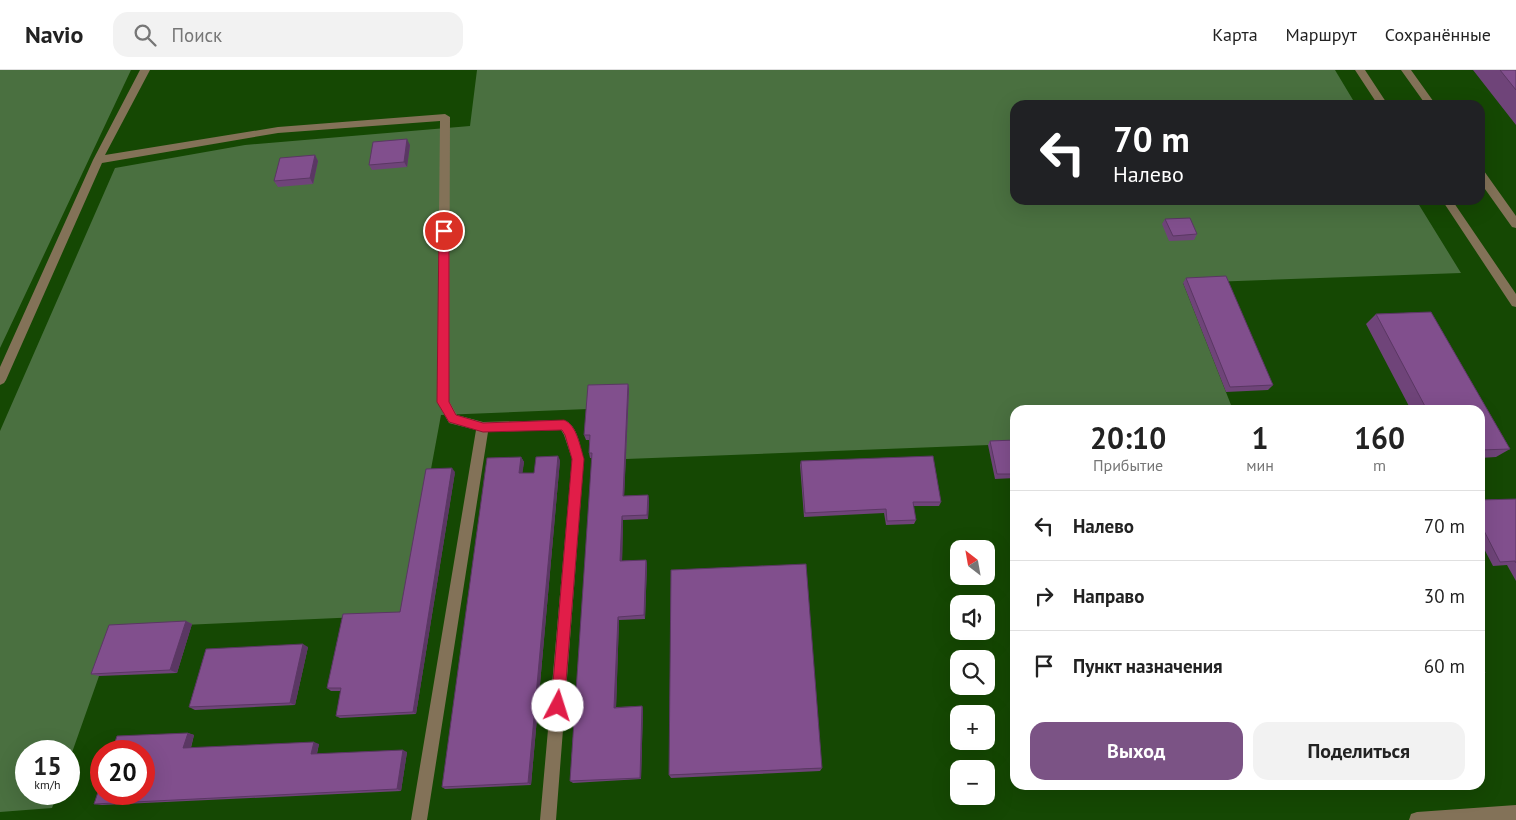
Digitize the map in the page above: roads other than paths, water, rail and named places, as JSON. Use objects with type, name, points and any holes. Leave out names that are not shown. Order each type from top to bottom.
[{"type":"street","points":[[0,380],[98,160],[145,70]]},
{"type":"street","points":[[1360,70],[1380,100]]},
{"type":"street","points":[[1406,70],[1427,100]]},
{"type":"street","points":[[98,160],[278,130],[445,117],[443,402],[452,419],[483,427],[564,425],[570,433],[578,459],[548,820]]},
{"type":"street","points":[[1485,181],[1516,224]]},
{"type":"street","points":[[1450,205],[1516,303]]},
{"type":"street","points":[[418,820],[483,427]]},
{"type":"street","points":[[1417,820],[1516,813]]}]
